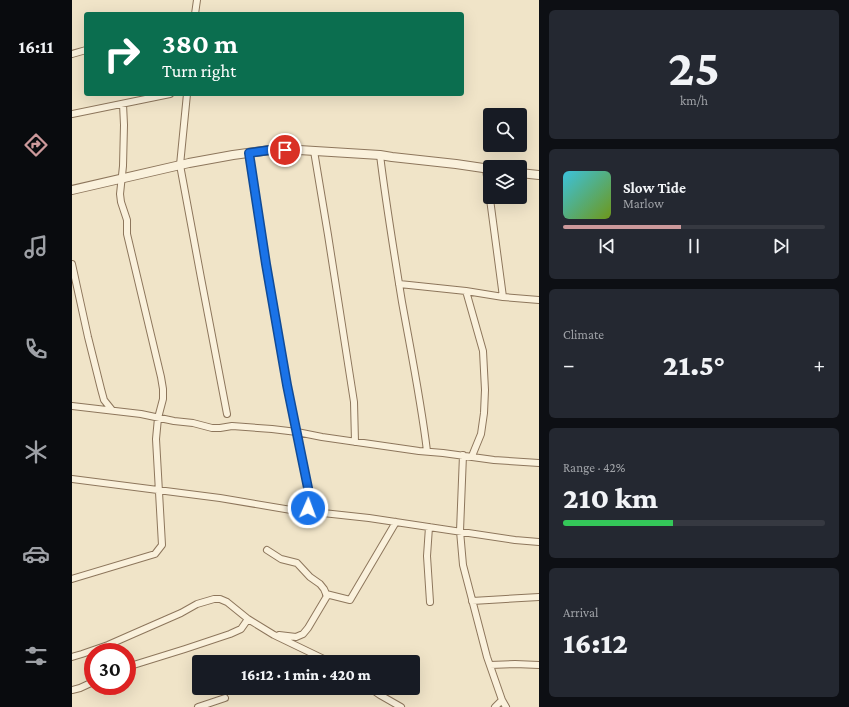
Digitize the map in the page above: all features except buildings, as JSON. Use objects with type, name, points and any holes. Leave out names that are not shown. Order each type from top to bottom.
[{"type":"street","points":[[196,12],[197,0]]},
{"type":"street","points":[[72,54],[84,51]]},
{"type":"street","points":[[72,114],[161,96]]},
{"type":"street","points":[[187,96],[180,165],[200,278],[227,414]]},
{"type":"street","points":[[72,579],[155,554],[162,545],[156,438],[158,418],[163,399],[162,377],[127,234],[127,220],[121,202],[120,194],[123,166],[124,126],[123,104]]},
{"type":"street","points":[[72,190],[180,165],[270,150],[380,155],[483,168]]},
{"type":"street","points":[[314,151],[354,402],[355,442]]},
{"type":"street","points":[[249,153],[287,385],[308,488],[308,508]]},
{"type":"street","points":[[380,155],[387,210],[422,411],[427,451]]},
{"type":"street","points":[[527,174],[539,175]]},
{"type":"street","points":[[492,204],[503,298]]},
{"type":"street","points":[[72,264],[104,400],[112,410]]},
{"type":"street","points":[[399,284],[466,291],[503,298],[539,300]]},
{"type":"street","points":[[466,291],[483,351],[485,390],[481,434],[472,456]]},
{"type":"street","points":[[72,406],[112,410],[193,423],[212,428],[232,426],[297,432],[355,442],[494,460],[539,463]]},
{"type":"street","points":[[463,455],[460,531],[463,565],[487,657],[502,700],[506,707]]},
{"type":"street","points":[[72,479],[220,498],[297,511],[302,511],[308,508],[323,513],[539,542]]},
{"type":"street","points":[[326,594],[350,600],[396,522]]},
{"type":"street","points":[[429,527],[427,556],[430,602]]},
{"type":"street","points":[[267,550],[281,559],[297,563],[310,578],[320,584],[327,596],[320,610],[303,634],[296,637],[272,633]]},
{"type":"street","points":[[472,601],[539,597]]},
{"type":"street","points":[[72,657],[108,645],[181,613],[197,604],[214,599],[220,599],[226,602],[248,619],[316,655]]},
{"type":"street","points":[[136,664],[230,634],[241,629],[248,619]]},
{"type":"street","points":[[490,666],[515,664],[539,665]]},
{"type":"street","points":[[72,690],[84,686]]},
{"type":"street","points":[[380,695],[401,707]]},
{"type":"street","points":[[198,707],[226,698]]},
{"type":"street","points":[[495,707],[502,700]]},
{"type":"route","points":[[285,150],[270,150],[249,153],[287,385],[308,488],[308,508]]}]
